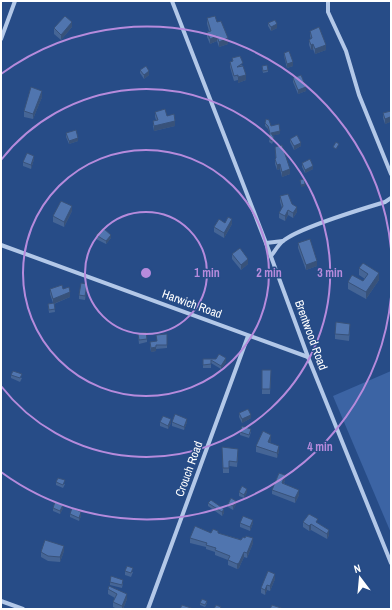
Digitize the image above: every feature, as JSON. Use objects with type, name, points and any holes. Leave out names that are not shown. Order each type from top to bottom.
[{"type":"street","points":[[1,39],[15,1]]},
{"type":"street","name":"Brentwood Road","points":[[172,1],[266,242],[308,357],[391,563]]},
{"type":"street","points":[[328,1],[328,12],[346,51],[359,95],[391,174]]},
{"type":"street","points":[[266,242],[282,241],[314,226],[385,202],[391,198]]},
{"type":"street","points":[[271,256],[282,241]]},
{"type":"street","name":"Harwich Road","points":[[1,245],[308,357]]},
{"type":"street","name":"Crouch Road","points":[[148,609],[248,336]]},
{"type":"street","points":[[1,601],[23,609]]},
{"type":"shaded area","points":[[391,371],[391,533],[333,396]]},
{"type":"building","points":[[65,16],[72,22],[61,35],[54,28]]},
{"type":"building","points":[[215,16],[217,22],[221,21],[228,38],[219,42],[217,36],[210,39],[207,32],[211,31],[207,18]]},
{"type":"building","points":[[275,20],[277,24],[271,27],[268,23]]},
{"type":"building","points":[[319,27],[326,45],[315,49],[309,40],[312,38],[310,31]]},
{"type":"building","points":[[289,51],[293,62],[287,64],[284,53]]},
{"type":"building","points":[[240,56],[243,63],[237,67],[243,66],[246,75],[238,77],[238,75],[234,76],[230,62],[233,61],[232,58]]},
{"type":"building","points":[[267,65],[268,70],[263,71],[262,66]]},
{"type":"building","points":[[146,66],[149,71],[144,75],[140,70]]},
{"type":"building","points":[[301,75],[306,87],[298,90],[293,78]]},
{"type":"building","points":[[31,87],[42,91],[33,114],[24,111]]},
{"type":"building","points":[[165,109],[167,116],[174,114],[175,121],[154,126],[153,121],[158,120],[155,112]]},
{"type":"building","points":[[391,111],[391,119],[390,117],[385,119],[383,113]]},
{"type":"building","points":[[266,119],[269,120],[271,126],[279,124],[280,131],[271,133],[274,138],[272,141],[269,139],[270,133],[268,126],[265,123]]},
{"type":"building","points":[[76,130],[78,138],[69,141],[66,133]]},
{"type":"building","points":[[297,135],[301,143],[294,146],[290,139]]},
{"type":"building","points":[[336,142],[339,144],[336,149],[333,147]]},
{"type":"building","points":[[282,145],[290,169],[282,172],[280,164],[277,165],[275,159],[275,147]]},
{"type":"building","points":[[27,153],[34,156],[31,165],[23,162]]},
{"type":"building","points":[[310,159],[313,166],[305,170],[302,163]]},
{"type":"building","points":[[304,179],[305,184],[301,185],[300,180]]},
{"type":"building","points":[[288,194],[292,204],[297,207],[293,213],[288,210],[285,216],[279,213],[283,206],[280,196]]},
{"type":"building","points":[[61,201],[72,206],[64,222],[53,216]]},
{"type":"building","points":[[228,217],[232,219],[224,233],[214,227],[219,219],[225,223]]},
{"type":"building","points":[[103,228],[111,235],[106,241],[96,235]]},
{"type":"building","points":[[310,239],[317,261],[306,265],[298,243]]},
{"type":"building","points":[[240,248],[248,259],[241,265],[232,254]]},
{"type":"building","points":[[363,263],[379,273],[366,292],[348,282],[352,275],[363,281],[368,274],[359,268]]},
{"type":"building","points":[[81,283],[87,284],[85,296],[79,295]]},
{"type":"building","points":[[62,285],[63,289],[69,287],[70,292],[53,299],[50,289]]},
{"type":"building","points":[[54,303],[55,309],[49,310],[48,304]]},
{"type":"building","points":[[336,322],[350,324],[349,335],[335,334]]},
{"type":"building","points":[[146,332],[147,339],[139,340],[138,334]]},
{"type":"building","points":[[167,334],[167,345],[156,345],[156,347],[151,348],[150,342],[157,341],[156,335]]},
{"type":"building","points":[[219,354],[226,358],[221,366],[211,360],[211,364],[203,365],[203,359],[216,359]]},
{"type":"building","points":[[262,370],[271,370],[270,389],[262,389]]},
{"type":"building","points":[[13,371],[22,374],[20,378],[11,375]]},
{"type":"building","points":[[248,409],[251,415],[242,419],[239,413]]},
{"type":"building","points":[[175,414],[187,419],[184,427],[172,422]]},
{"type":"building","points":[[163,416],[171,419],[168,426],[160,422]]},
{"type":"building","points":[[242,426],[251,429],[249,435],[240,432]]},
{"type":"building","points":[[263,431],[271,435],[268,442],[279,446],[277,453],[256,446]]},
{"type":"building","points":[[222,447],[238,449],[237,462],[229,461],[229,468],[223,468]]},
{"type":"building","points":[[279,473],[285,475],[282,483],[299,490],[295,498],[272,490]]},
{"type":"building","points":[[58,478],[65,480],[63,485],[56,482]]},
{"type":"building","points":[[242,486],[247,489],[244,495],[239,492]]},
{"type":"building","points":[[231,498],[236,501],[233,506],[228,504]]},
{"type":"building","points":[[211,500],[224,509],[222,512],[208,503]]},
{"type":"building","points":[[55,502],[63,505],[60,511],[53,508]]},
{"type":"building","points":[[72,508],[81,512],[79,518],[70,514]]},
{"type":"building","points":[[309,514],[318,519],[316,522],[329,530],[327,534],[311,524],[309,526],[303,522]]},
{"type":"building","points":[[243,516],[253,520],[250,527],[240,523]]},
{"type":"building","points":[[195,526],[211,533],[213,529],[218,531],[218,533],[241,540],[246,536],[253,538],[247,553],[244,552],[239,563],[237,564],[228,560],[230,556],[215,550],[216,548],[206,545],[207,543],[190,538]]},
{"type":"building","points":[[45,540],[64,546],[60,557],[48,556],[41,552]]},
{"type":"building","points":[[127,566],[133,568],[131,573],[125,571]]},
{"type":"building","points":[[268,571],[275,574],[270,586],[267,585],[265,590],[261,588]]},
{"type":"building","points":[[111,576],[123,580],[122,585],[110,582]]},
{"type":"building","points":[[109,586],[127,594],[122,606],[113,602],[117,594],[108,589]]},
{"type":"building","points":[[202,599],[207,601],[205,605],[200,603]]},
{"type":"building","points":[[182,605],[194,609],[180,609]]},
{"type":"building","points":[[216,605],[221,607],[220,609],[214,609]]},
{"type":"building","points":[[272,605],[284,609],[270,609]]}]
